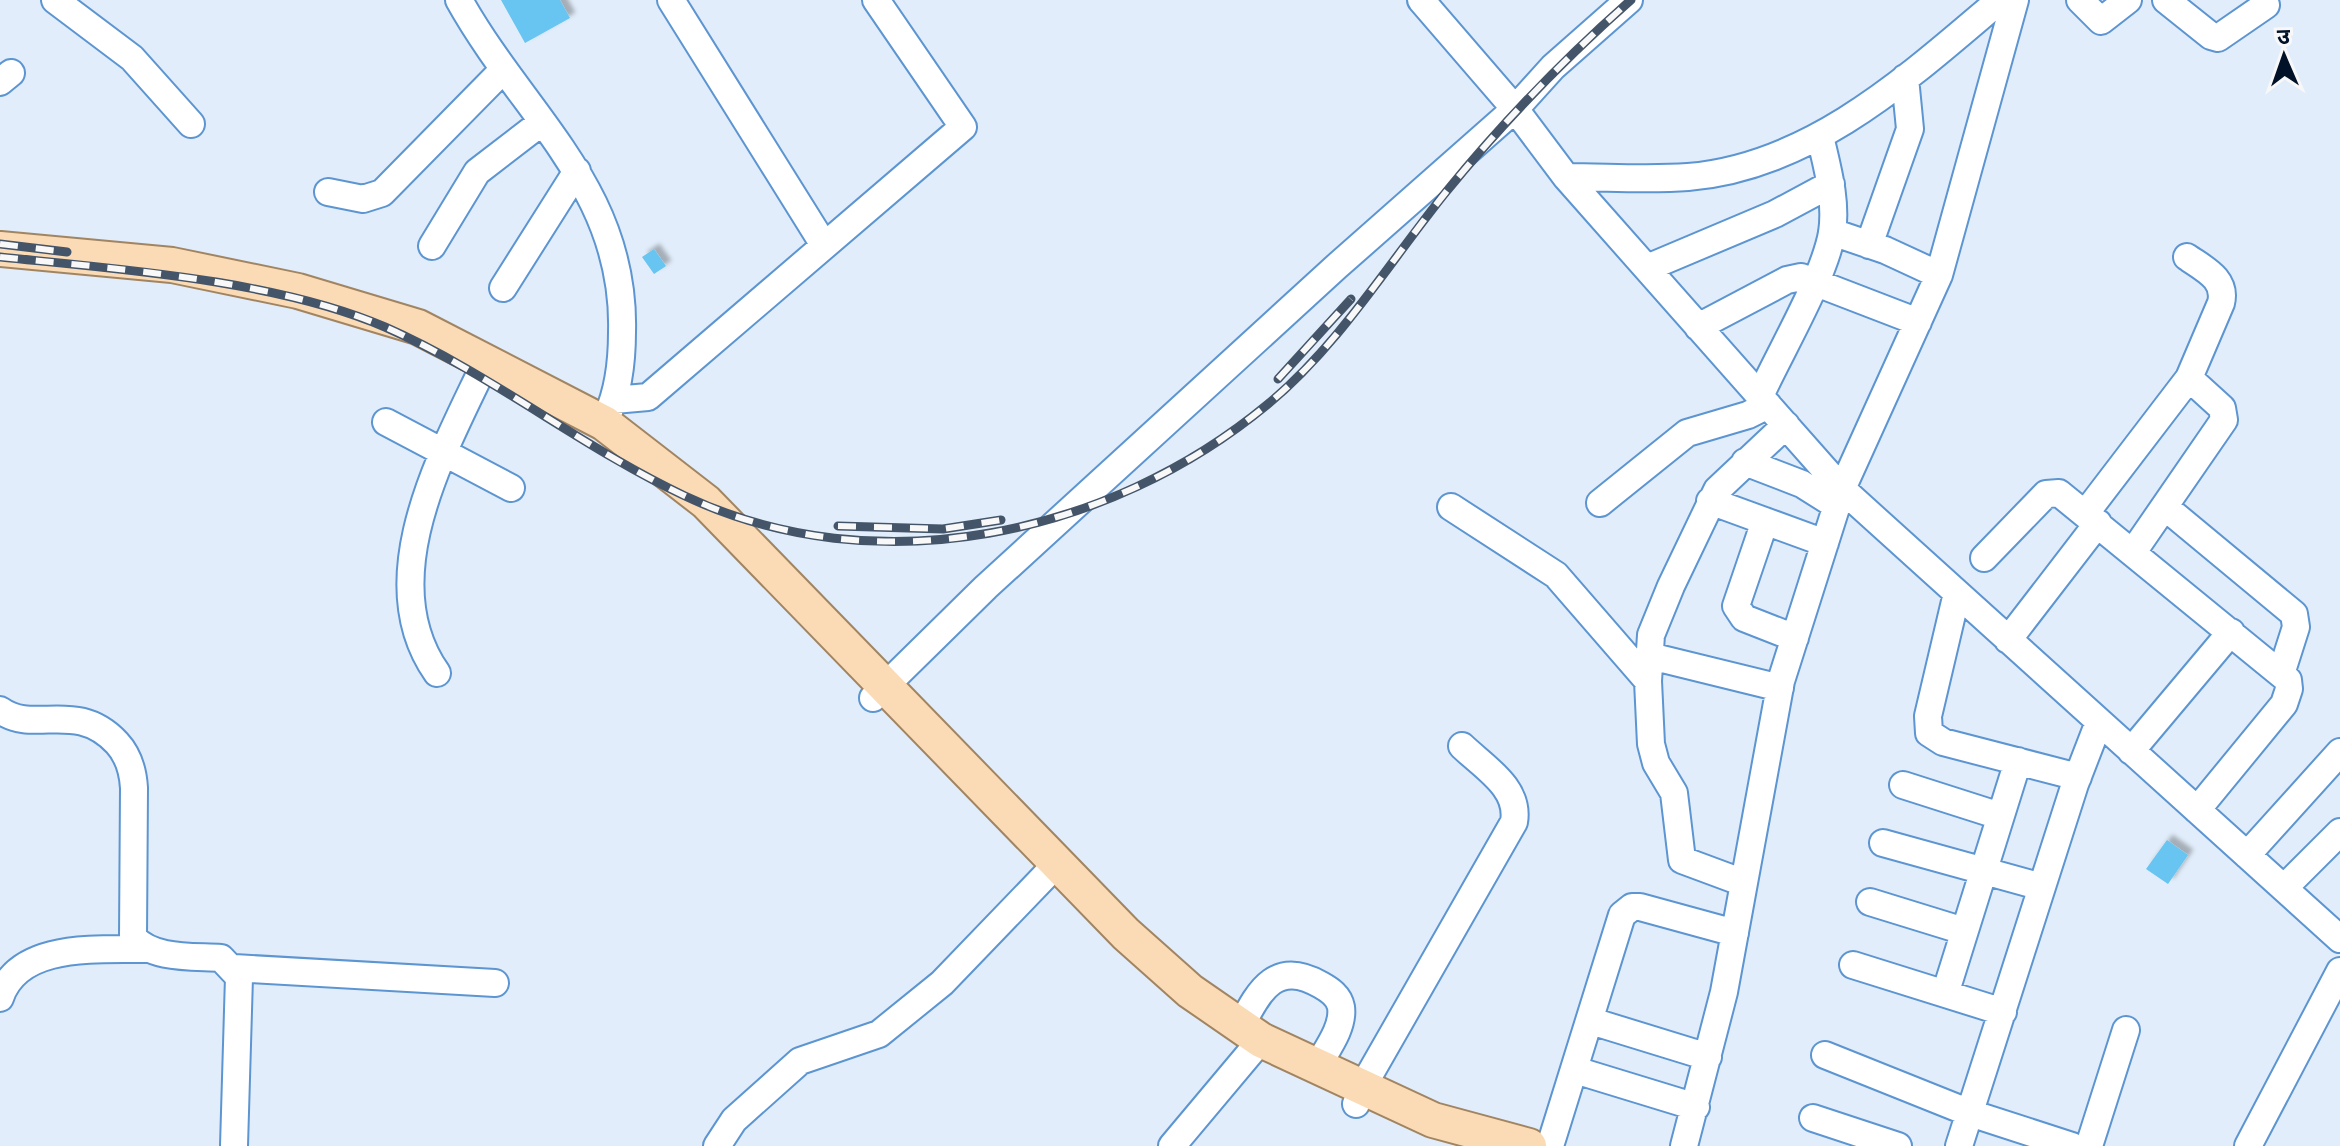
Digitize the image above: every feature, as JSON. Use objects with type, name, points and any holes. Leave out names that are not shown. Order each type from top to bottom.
[{"type":"main road","points":[[0,249],[172,265],[298,291],[418,327],[605,420],[692,511],[879,692],[1177,1005],[1359,1095],[1476,1146]]},
{"type":"main road","points":[[0,263],[171,282],[296,304],[408,339],[480,374],[605,420]]},
{"type":"main road","points":[[1250,1041],[1318,1065],[1359,1095],[1433,1120],[1529,1146]]},
{"type":"street","points":[[55,0],[132,58],[191,124]]},
{"type":"street","points":[[459,0],[503,70],[593,197],[618,263],[622,352],[605,420]]},
{"type":"street","points":[[671,0],[824,245]]},
{"type":"street","points":[[605,420],[648,397],[963,127],[876,0]]},
{"type":"street","points":[[1421,0],[1515,109],[1566,177],[1786,425],[1839,498],[1957,593],[2340,939]]},
{"type":"street","points":[[879,692],[1021,555],[1515,109],[1553,67],[1629,0]]},
{"type":"street","points":[[1566,177],[1689,177],[1748,165],[1820,136],[1843,124],[1905,78],[2000,0]]},
{"type":"street","points":[[1684,1146],[1708,1057],[1735,933],[1780,688],[1839,498],[1939,275],[2015,0]]},
{"type":"street","points":[[2080,0],[2101,21],[2128,0]]},
{"type":"street","points":[[2166,0],[2215,38],[2222,37],[2266,5]]},
{"type":"street","points":[[328,192],[363,199],[382,193],[503,70]]},
{"type":"street","points":[[1869,245],[1910,129],[1905,78]]},
{"type":"street","points":[[432,246],[477,172],[542,122]]},
{"type":"street","points":[[1600,503],[1687,433],[1748,415],[1764,401],[1832,232],[1831,184],[1820,136]]},
{"type":"street","points":[[503,288],[577,171]]},
{"type":"street","points":[[1647,268],[1775,214],[1831,184]]},
{"type":"street","points":[[1832,232],[1939,275]]},
{"type":"street","points":[[2008,640],[2189,378],[2224,291],[2219,281],[2187,257]]},
{"type":"street","points":[[1698,327],[1787,280],[1801,277],[1918,322]]},
{"type":"street","points":[[437,673],[419,642],[412,576],[423,504],[442,451],[480,374]]},
{"type":"street","points":[[2133,552],[2224,420],[2222,408],[2189,378]]},
{"type":"street","points":[[386,422],[511,488]]},
{"type":"street","points":[[1744,883],[1682,860],[1674,793],[1652,754],[1649,668],[1658,614],[1710,501],[1745,462],[1786,425]]},
{"type":"street","points":[[1745,462],[1839,498]]},
{"type":"street","points":[[1984,558],[2046,494],[2059,493],[2281,674],[2289,689],[2284,704],[2197,810]]},
{"type":"street","points":[[1710,501],[1825,543]]},
{"type":"street","points":[[1451,507],[1556,575],[1649,668],[1780,688]]},
{"type":"street","points":[[2165,507],[2294,614],[2296,627],[2281,674]]},
{"type":"street","points":[[1765,521],[1736,606],[1744,618],[1795,638]]},
{"type":"street","points":[[1957,593],[1928,716],[1929,733],[1943,742],[2078,777]]},
{"type":"street","points":[[2131,751],[2231,632]]},
{"type":"street","points":[[0,710],[18,717],[79,719],[99,727],[120,747],[131,765],[134,788],[130,929],[145,949]]},
{"type":"street","points":[[1959,1146],[2078,777],[2099,722]]},
{"type":"street","points":[[1359,1095],[1514,822],[1517,808],[1513,794],[1462,746]]},
{"type":"street","points":[[2247,855],[2340,752]]},
{"type":"street","points":[[1946,991],[2018,761]]},
{"type":"street","points":[[1903,785],[2000,816]]},
{"type":"street","points":[[2284,888],[2340,832]]},
{"type":"street","points":[[1883,843],[2042,887]]},
{"type":"street","points":[[717,1146],[734,1120],[800,1061],[879,1034],[932,991],[1034,856]]},
{"type":"street","points":[[1870,902],[1964,931]]},
{"type":"street","points":[[1550,1146],[1591,1021],[1617,926],[1626,910],[1640,907],[1735,933]]},
{"type":"street","points":[[0,998],[8,978],[27,965],[52,956],[145,949],[221,958],[234,968],[242,990],[234,1146]]},
{"type":"street","points":[[1853,965],[1946,991],[2003,1012]]},
{"type":"street","points":[[234,968],[495,983]]},
{"type":"street","points":[[2248,1146],[2340,971]]},
{"type":"street","points":[[1172,1146],[1250,1041],[1255,997],[1278,977],[1290,973],[1305,977],[1335,994],[1342,1009],[1340,1024],[1318,1065]]},
{"type":"street","points":[[1591,1021],[1708,1057]]},
{"type":"street","points":[[2089,1146],[2126,1030]]},
{"type":"street","points":[[1825,1055],[1970,1113],[2072,1146]]},
{"type":"street","points":[[1575,1070],[1696,1107]]},
{"type":"street","points":[[1813,1118],[1898,1146]]},
{"type":"building","points":[[501,0],[560,0],[570,18],[525,43]]},
{"type":"building","points":[[654,249],[666,266],[654,274],[642,257]]},
{"type":"building","points":[[2167,840],[2188,855],[2168,884],[2146,869]]},
{"type":"railway","points":[[0,257],[196,279],[246,287],[342,311],[424,345],[647,477],[685,496],[758,523],[834,538],[911,541],[988,533],[1064,515],[1137,487],[1205,450],[1268,404],[1294,381],[1340,330],[1489,141],[1581,45],[1631,0]]},
{"type":"railway","points":[[0,244],[67,252]]},
{"type":"railway","points":[[1278,379],[1351,299]]},
{"type":"railway","points":[[838,526],[943,529],[1001,520]]}]
